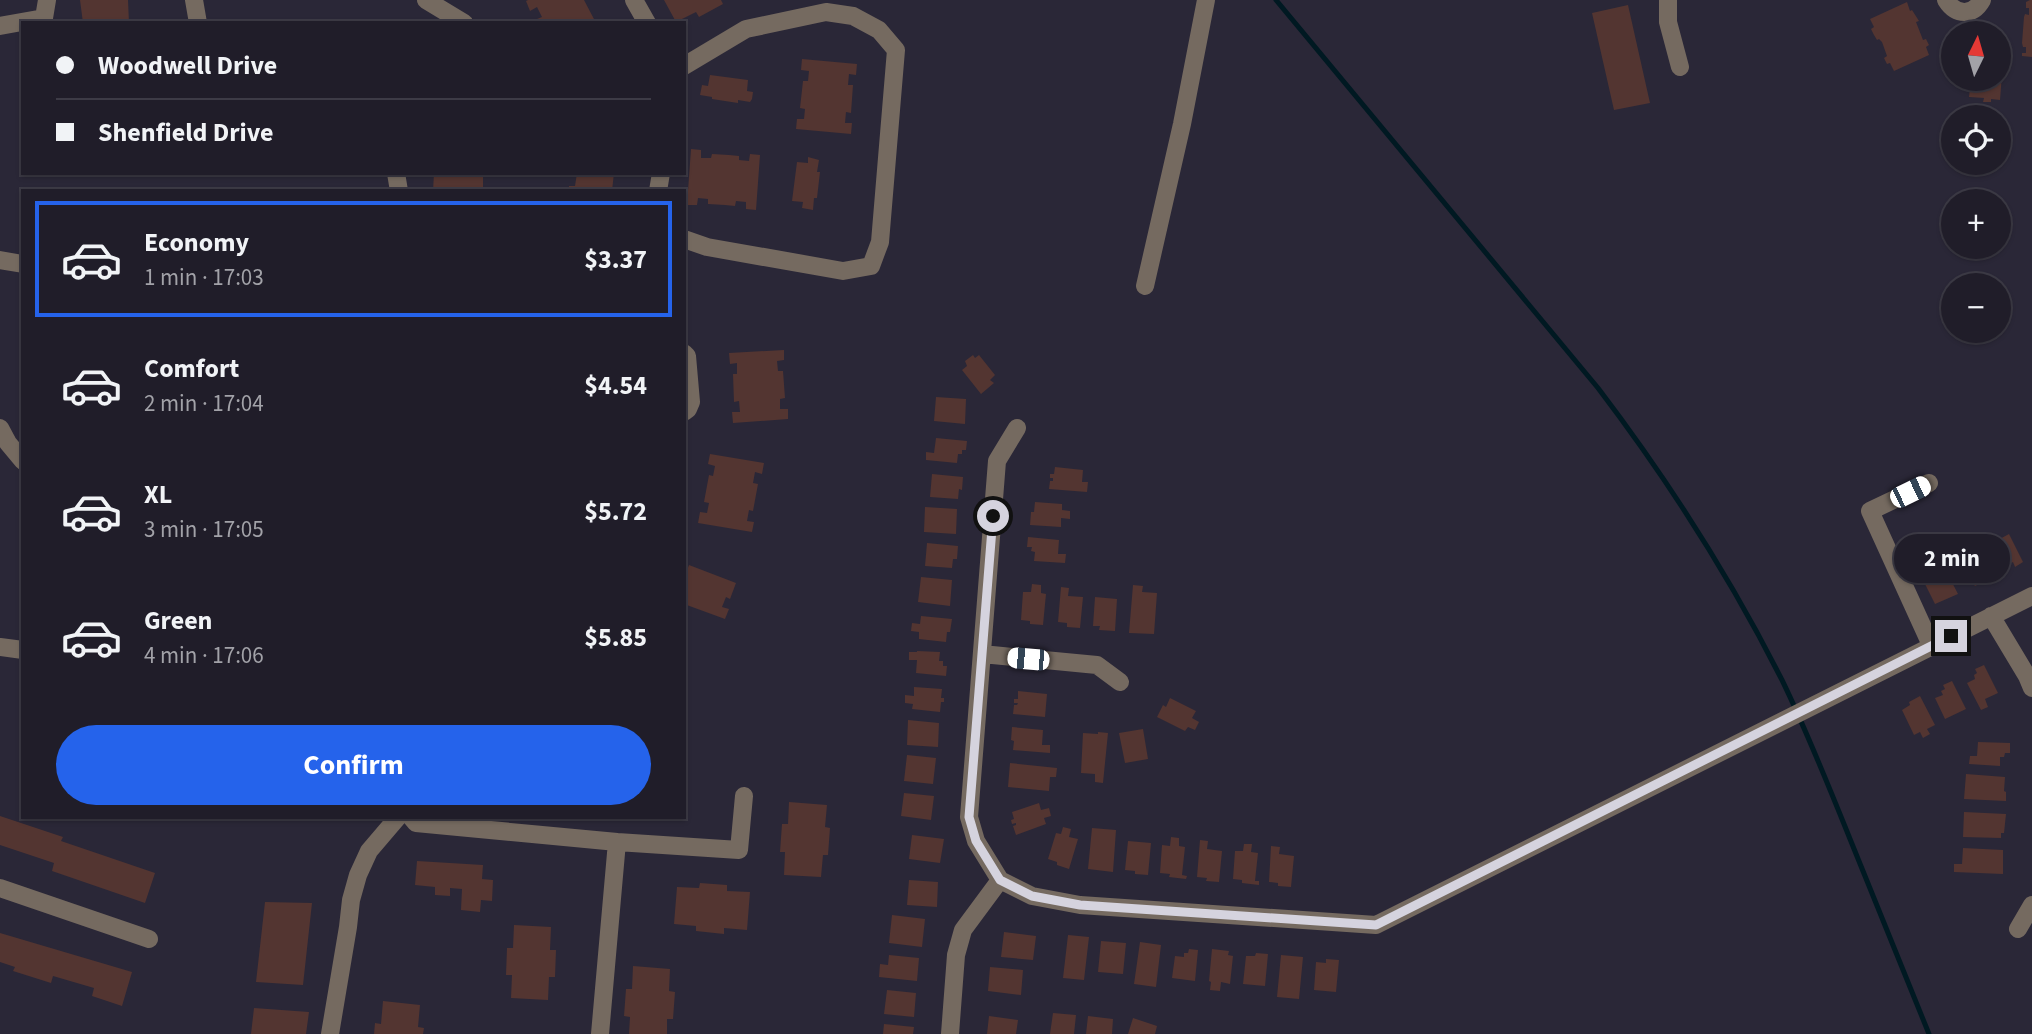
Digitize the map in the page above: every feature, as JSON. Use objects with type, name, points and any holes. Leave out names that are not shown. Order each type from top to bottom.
[{"type":"street","points":[[44,20],[47,0]]},
{"type":"street","points":[[194,0],[198,21]]},
{"type":"street","points":[[426,0],[461,21]]},
{"type":"street","points":[[634,0],[646,21]]},
{"type":"street","points":[[1145,286],[1182,124],[1206,0]]},
{"type":"street","points":[[1668,0],[1668,22],[1680,67]]},
{"type":"street","points":[[1946,0],[1952,9],[1964,13],[1976,9],[1982,0]]},
{"type":"street","points":[[686,65],[746,29],[826,12],[853,16],[879,30],[896,50],[880,242],[872,266],[843,271],[707,247],[686,240]]},
{"type":"street","points":[[0,26],[21,23]]},
{"type":"street","points":[[0,260],[21,264]]},
{"type":"street","points":[[686,355],[691,402],[686,410]]},
{"type":"street","points":[[0,428],[21,459]]},
{"type":"street","points":[[1017,428],[998,461],[969,817],[976,841],[1000,880],[1032,896],[1080,905],[1376,925],[2032,596]]},
{"type":"street","points":[[1929,483],[1870,511],[1931,646]]},
{"type":"street","points":[[1991,616],[2032,688]]},
{"type":"street","points":[[0,647],[21,650]]},
{"type":"street","points":[[982,654],[1097,665],[1120,682]]},
{"type":"street","points":[[413,819],[416,823],[617,842],[739,849],[744,796]]},
{"type":"street","points":[[330,1034],[351,900],[358,875],[369,851],[396,819]]},
{"type":"street","points":[[600,1034],[617,842]]},
{"type":"street","points":[[950,1034],[956,956],[963,930],[1000,880]]},
{"type":"street","points":[[0,888],[149,939]]},
{"type":"street","points":[[2018,929],[2032,905]]},
{"type":"building","points":[[80,0],[128,0],[129,21],[83,21]]},
{"type":"building","points":[[584,0],[595,21],[538,21],[537,19],[542,17],[537,7],[530,11],[526,1]]},
{"type":"building","points":[[664,0],[721,0],[723,4],[699,17],[696,12],[675,21]]},
{"type":"building","points":[[2030,0],[2032,57],[2022,56],[2022,53],[2026,53],[2026,47],[2023,47],[2022,43],[2024,17],[2025,14],[2029,15],[2026,2]]},
{"type":"building","points":[[1907,2],[1910,11],[1912,10],[1919,21],[1916,22],[1923,40],[1926,39],[1929,45],[1926,47],[1929,55],[1894,71],[1884,58],[1887,56],[1882,42],[1874,35],[1870,19]]},
{"type":"building","points":[[1628,5],[1650,103],[1614,110],[1592,13]]},
{"type":"building","points":[[802,59],[857,64],[856,75],[849,74],[848,85],[853,85],[851,113],[846,112],[845,123],[852,123],[851,134],[796,129],[797,119],[804,119],[805,109],[800,108],[803,81],[808,81],[809,71],[801,70]]},
{"type":"building","points":[[710,75],[748,80],[747,91],[753,92],[752,99],[750,102],[738,100],[738,103],[700,95],[702,85],[708,86]]},
{"type":"building","points":[[1970,91],[2001,91],[2000,100],[1991,99],[1991,102],[1983,102],[1984,98],[1969,97]]},
{"type":"building","points":[[691,149],[701,150],[701,158],[711,158],[712,154],[729,155],[749,161],[750,154],[760,155],[756,210],[746,209],[746,202],[736,201],[735,206],[708,204],[708,199],[698,198],[697,205],[687,205]]},
{"type":"building","points":[[808,157],[819,160],[817,198],[814,198],[813,210],[802,208],[803,202],[792,201],[797,162],[808,163]]},
{"type":"building","points":[[434,175],[483,175],[483,189],[433,189]]},
{"type":"building","points":[[577,175],[614,175],[612,189],[569,189],[569,186],[575,186]]},
{"type":"building","points":[[784,350],[784,360],[777,361],[778,371],[783,371],[785,398],[780,399],[780,409],[788,409],[788,419],[733,423],[732,412],[740,412],[739,401],[734,402],[733,374],[737,374],[737,363],[730,364],[729,353]]},
{"type":"building","points":[[973,355],[975,358],[979,355],[995,375],[990,380],[994,383],[981,394],[962,370],[967,366],[965,361]]},
{"type":"building","points":[[936,397],[966,399],[965,424],[934,421]]},
{"type":"building","points":[[936,438],[967,441],[966,450],[958,454],[957,463],[926,460],[926,452],[934,453]]},
{"type":"building","points":[[710,454],[764,463],[762,474],[755,472],[753,483],[758,484],[753,511],[749,510],[747,521],[754,522],[752,532],[698,523],[700,512],[707,513],[709,503],[704,502],[709,475],[713,476],[715,466],[708,464]]},
{"type":"building","points":[[1055,467],[1083,470],[1082,482],[1088,482],[1087,492],[1049,489],[1050,481],[1053,481],[1050,474],[1054,474]]},
{"type":"building","points":[[932,474],[963,477],[958,499],[930,497]]},
{"type":"building","points":[[1035,502],[1062,504],[1062,510],[1070,511],[1070,519],[1061,518],[1061,527],[1030,525]]},
{"type":"building","points":[[925,507],[957,509],[956,534],[924,532]]},
{"type":"building","points":[[1992,534],[1996,541],[2009,534],[2023,562],[2015,567],[2013,562],[2009,564],[2007,561],[1999,565],[1985,538]]},
{"type":"building","points":[[1028,537],[1059,540],[1058,554],[1066,554],[1065,563],[1034,561],[1035,552],[1031,551],[1032,547],[1027,547]]},
{"type":"building","points":[[1962,538],[1965,545],[1972,541],[1992,578],[1975,586],[1973,583],[1968,585],[1951,552],[1958,549],[1954,542]]},
{"type":"building","points":[[927,543],[958,546],[957,559],[953,559],[952,568],[925,566]]},
{"type":"building","points":[[1939,557],[1958,594],[1935,604],[1917,568]]},
{"type":"building","points":[[689,565],[736,583],[730,599],[726,597],[722,607],[729,609],[725,619],[686,605],[686,573]]},
{"type":"building","points":[[921,577],[952,580],[950,606],[918,602]]},
{"type":"building","points":[[1032,584],[1041,585],[1041,593],[1046,594],[1043,625],[1021,620],[1023,592],[1031,592]]},
{"type":"building","points":[[1133,585],[1143,586],[1142,592],[1157,593],[1154,634],[1129,633]]},
{"type":"building","points":[[1061,587],[1069,588],[1068,596],[1083,597],[1080,628],[1067,627],[1067,623],[1058,622]]},
{"type":"building","points":[[1095,597],[1117,599],[1115,631],[1099,630],[1100,626],[1093,626]]},
{"type":"building","points":[[921,616],[952,619],[946,642],[919,639],[919,632],[911,631],[912,623],[920,624]]},
{"type":"building","points":[[909,652],[940,652],[939,661],[943,661],[943,666],[947,666],[946,676],[916,673],[917,660],[909,660]]},
{"type":"building","points":[[1984,665],[1998,693],[1985,699],[1988,707],[1981,710],[1967,683],[1975,679],[1975,669]]},
{"type":"building","points":[[1952,681],[1966,709],[1945,719],[1935,698],[1943,695],[1943,685]]},
{"type":"building","points":[[914,687],[942,689],[941,698],[944,698],[944,702],[941,702],[940,712],[912,709],[913,704],[905,703],[905,695],[914,696]]},
{"type":"building","points":[[1018,691],[1047,694],[1045,717],[1013,714],[1014,705],[1018,703],[1014,703],[1014,699],[1018,699]]},
{"type":"building","points":[[1920,696],[1935,725],[1927,729],[1930,734],[1923,738],[1920,732],[1914,735],[1902,710]]},
{"type":"building","points":[[1170,698],[1196,711],[1192,718],[1199,722],[1195,730],[1188,727],[1185,731],[1157,717]]},
{"type":"building","points":[[908,720],[939,723],[938,747],[907,745]]},
{"type":"building","points":[[1012,727],[1043,730],[1042,745],[1050,745],[1050,753],[1013,750]]},
{"type":"building","points":[[1143,729],[1148,759],[1125,763],[1119,733]]},
{"type":"building","points":[[1083,733],[1108,733],[1103,783],[1095,782],[1095,774],[1081,773]]},
{"type":"building","points":[[1978,742],[2010,743],[2010,753],[2000,757],[2000,766],[1969,764],[1970,756],[1977,756]]},
{"type":"building","points":[[907,755],[936,758],[933,784],[904,781]]},
{"type":"building","points":[[1010,763],[1057,768],[1056,777],[1050,777],[1049,791],[1008,787]]},
{"type":"building","points":[[1966,774],[2005,777],[2006,801],[1964,799]]},
{"type":"building","points":[[904,793],[934,796],[931,820],[901,816]]},
{"type":"building","points":[[789,802],[827,805],[825,827],[830,828],[828,855],[823,855],[821,877],[784,875],[785,852],[780,852],[782,824],[788,824]]},
{"type":"building","points":[[1039,803],[1041,810],[1049,808],[1051,816],[1044,818],[1046,824],[1016,835],[1013,826],[1016,823],[1012,824],[1011,820],[1014,819],[1012,812]]},
{"type":"building","points":[[1964,812],[2006,814],[2001,838],[1963,837]]},
{"type":"building","points":[[0,816],[63,837],[61,841],[155,873],[145,903],[52,871],[54,863],[0,845]]},
{"type":"building","points":[[1063,827],[1071,829],[1069,837],[1078,839],[1069,869],[1048,859],[1056,833],[1061,834]]},
{"type":"building","points":[[1092,828],[1116,830],[1113,872],[1088,869]]},
{"type":"building","points":[[912,835],[944,839],[940,863],[909,859]]},
{"type":"building","points":[[1171,837],[1179,838],[1179,846],[1185,847],[1182,875],[1187,876],[1186,879],[1160,873],[1162,845],[1170,846]]},
{"type":"building","points":[[1200,840],[1208,841],[1207,849],[1222,851],[1219,882],[1197,877]]},
{"type":"building","points":[[1128,841],[1151,843],[1148,875],[1125,870]]},
{"type":"building","points":[[1244,844],[1252,844],[1251,852],[1258,853],[1255,881],[1259,881],[1259,885],[1233,879],[1235,851],[1243,851]]},
{"type":"building","points":[[1271,846],[1280,847],[1279,854],[1294,856],[1291,887],[1269,882]]},
{"type":"building","points":[[1963,848],[2003,850],[2003,874],[1954,872],[1954,864],[1962,864]]},
{"type":"building","points":[[417,861],[483,865],[482,879],[493,880],[492,901],[481,900],[480,912],[461,910],[462,889],[450,888],[450,896],[435,895],[435,887],[415,885]]},
{"type":"building","points":[[909,880],[938,882],[937,907],[907,905]]},
{"type":"building","points":[[700,883],[727,885],[727,891],[750,892],[747,930],[724,928],[724,934],[696,931],[696,926],[674,924],[677,887],[699,888]]},
{"type":"building","points":[[265,902],[312,903],[303,985],[256,982]]},
{"type":"building","points":[[892,915],[925,919],[922,947],[889,943]]},
{"type":"building","points":[[514,925],[551,927],[550,950],[556,950],[555,977],[549,977],[548,1000],[511,998],[512,975],[506,975],[507,948],[513,948]]},
{"type":"building","points":[[1004,932],[1036,936],[1033,960],[1001,957]]},
{"type":"building","points":[[0,933],[132,972],[122,1006],[92,996],[94,988],[53,976],[51,983],[13,971],[15,967],[0,962]]},
{"type":"building","points":[[1068,935],[1089,937],[1084,980],[1063,978]]},
{"type":"building","points":[[1101,941],[1126,943],[1123,974],[1098,972]]},
{"type":"building","points":[[1140,942],[1161,945],[1156,987],[1134,984]]},
{"type":"building","points":[[1189,949],[1198,950],[1195,981],[1172,978],[1175,956],[1184,957],[1184,953],[1188,953]]},
{"type":"building","points":[[1212,949],[1229,951],[1228,955],[1233,956],[1230,984],[1221,982],[1220,991],[1210,990]]},
{"type":"building","points":[[1256,953],[1268,954],[1265,986],[1243,984],[1246,956],[1255,956]]},
{"type":"building","points":[[889,955],[919,958],[917,981],[879,977],[880,964],[888,965]]},
{"type":"building","points":[[1281,955],[1303,957],[1299,999],[1277,997]]},
{"type":"building","points":[[1326,959],[1339,960],[1336,992],[1314,990],[1316,962],[1326,963]]},
{"type":"building","points":[[633,966],[670,969],[669,991],[675,992],[673,1019],[667,1019],[667,1034],[629,1034],[630,1017],[624,1016],[626,989],[632,989]]},
{"type":"building","points":[[990,967],[1023,970],[1021,995],[988,991]]},
{"type":"building","points":[[887,990],[916,993],[914,1017],[884,1014]]},
{"type":"building","points":[[383,1001],[420,1005],[418,1027],[424,1028],[423,1034],[374,1034],[375,1023],[381,1024]]},
{"type":"building","points":[[254,1008],[309,1012],[306,1034],[251,1034]]},
{"type":"building","points":[[1053,1013],[1076,1015],[1074,1034],[1050,1034]]},
{"type":"building","points":[[989,1016],[1018,1020],[1016,1034],[987,1034]]},
{"type":"building","points":[[1088,1016],[1113,1019],[1112,1034],[1086,1034]]},
{"type":"building","points":[[1133,1018],[1157,1026],[1155,1034],[1128,1034]]},
{"type":"building","points":[[884,1024],[914,1027],[913,1034],[883,1034]]},
{"type":"waterway","points":[[1276,0],[1598,388],[1697,530],[1782,680],[1825,777],[1929,1034]]},
{"type":"route","points":[[993,516],[969,817],[976,841],[1000,880],[1032,896],[1080,905],[1376,925],[1951,636]]}]
